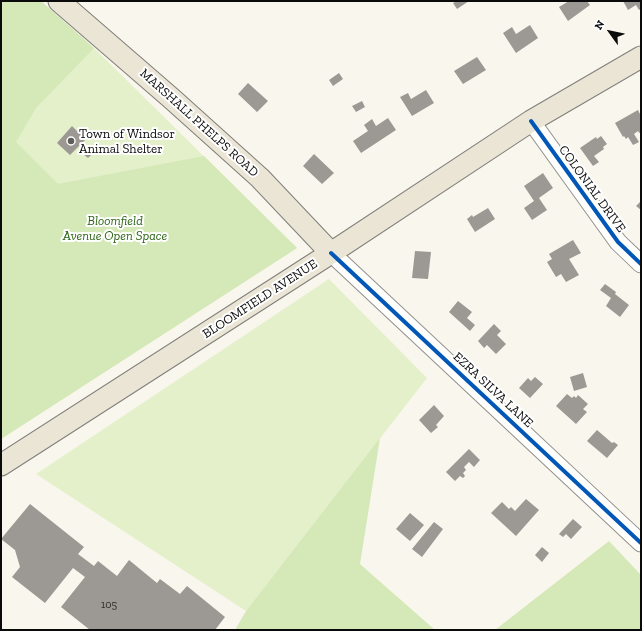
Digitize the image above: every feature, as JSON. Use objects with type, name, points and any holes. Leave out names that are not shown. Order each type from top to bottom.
[{"type":"main road","name":"MARSHALL PHELPS ROAD","points":[[59,1],[177,103],[260,178],[331,253]]},
{"type":"main road","name":"BLOOMFIELD AVENUE","points":[[1,465],[331,253],[531,121],[641,57]]},
{"type":"street","name":"COLONIAL DRIVE","points":[[531,121],[618,242],[641,264]]},
{"type":"street","name":"EZRA SILVA LANE","points":[[331,253],[641,543]]},
{"type":"green space","name":"Bloomfield Avenue Open Space","points":[[1,1],[41,1],[94,48],[297,248],[1,439]]},
{"type":"green space","name":"Bloomfield Avenue Open Space","points":[[1,1],[41,1],[94,48],[36,108],[16,142],[58,184],[204,156],[297,248],[1,439]]},
{"type":"green space","points":[[329,279],[427,378],[246,611],[36,474]]},
{"type":"green space","points":[[380,438],[360,564],[435,630],[235,630],[246,611]]},
{"type":"green space","points":[[609,541],[641,575],[641,630],[495,630]]},
{"type":"building","points":[[457,1],[469,1],[457,9],[453,3]]},
{"type":"building","points":[[569,1],[587,1],[590,5],[568,21],[559,7]]},
{"type":"building","points":[[623,1],[641,1],[641,9],[639,10],[636,5],[628,10]]},
{"type":"building","points":[[530,25],[538,38],[516,53],[503,33],[512,27],[516,34]]},
{"type":"building","points":[[477,57],[486,70],[463,84],[454,71]]},
{"type":"building","points":[[339,73],[343,79],[333,86],[329,80]]},
{"type":"building","points":[[248,83],[268,101],[257,112],[238,94]]},
{"type":"building","points":[[426,90],[434,103],[412,116],[400,97],[408,93],[411,99]]},
{"type":"building","points":[[362,101],[365,107],[356,112],[352,106]]},
{"type":"building","points":[[638,110],[641,116],[641,132],[639,133],[638,131],[634,134],[639,142],[633,145],[628,137],[626,139],[624,136],[623,137],[615,123]]},
{"type":"building","points":[[388,118],[396,130],[361,153],[353,141],[368,131],[364,125],[372,119],[376,126]]},
{"type":"building","name":"Town of Windsor Animal Shelter","points":[[72,126],[77,131],[80,128],[84,132],[81,134],[86,139],[70,155],[57,143]]},
{"type":"building","points":[[601,136],[607,144],[603,147],[604,149],[594,156],[599,162],[593,166],[580,148],[596,137],[597,139]]},
{"type":"building","points":[[88,148],[93,153],[88,158],[83,154]]},
{"type":"building","points":[[314,154],[334,173],[322,184],[303,166]]},
{"type":"building","points":[[543,173],[553,188],[539,198],[547,210],[532,220],[524,208],[534,201],[524,186]]},
{"type":"building","points":[[641,201],[641,210],[636,206]]},
{"type":"building","points":[[488,208],[495,219],[475,232],[467,219],[472,215],[473,217]]},
{"type":"building","points":[[573,240],[581,253],[569,259],[579,275],[566,282],[561,274],[556,277],[547,262],[552,259],[549,254]]},
{"type":"building","points":[[415,251],[431,252],[428,279],[412,278]]},
{"type":"building","points":[[605,284],[616,292],[615,294],[629,305],[620,317],[606,306],[611,298],[600,290]]},
{"type":"building","points":[[458,301],[472,312],[467,318],[475,325],[470,331],[449,312]]},
{"type":"building","points":[[494,324],[501,331],[497,335],[506,344],[496,354],[487,345],[484,348],[478,341]]},
{"type":"building","points":[[583,373],[587,387],[574,391],[570,377]]},
{"type":"building","points":[[535,377],[543,384],[530,398],[519,388],[528,378],[531,381]]},
{"type":"building","points":[[567,394],[572,398],[574,396],[576,398],[578,395],[588,404],[583,409],[587,412],[576,424],[556,406]]},
{"type":"building","points":[[434,405],[444,416],[436,425],[438,427],[431,433],[419,420]]},
{"type":"building","points":[[597,430],[612,443],[614,442],[618,445],[607,458],[587,441]]},
{"type":"building","points":[[469,449],[480,460],[474,467],[469,462],[464,467],[466,470],[463,473],[465,476],[463,478],[460,476],[455,481],[446,472]]},
{"type":"building","points":[[526,499],[539,510],[516,536],[491,513],[502,502],[509,509],[511,507],[515,511]]},
{"type":"building","points":[[30,504],[84,547],[78,554],[94,566],[98,561],[117,576],[129,560],[157,583],[160,579],[180,594],[187,586],[225,617],[215,630],[90,630],[61,607],[85,577],[73,568],[45,603],[12,577],[20,567],[15,550],[1,539]]},
{"type":"building","points":[[410,513],[424,525],[410,541],[396,529]]},
{"type":"building","points":[[573,519],[582,527],[571,539],[566,534],[563,537],[559,534]]},
{"type":"building","points":[[434,522],[443,529],[422,557],[412,549]]},
{"type":"building","points":[[542,547],[549,553],[542,562],[535,555]]},
{"type":"cycle path","points":[[531,121],[618,242],[641,264]]},
{"type":"cycle path","points":[[331,253],[641,543]]},
{"type":"place","name":"Town of Windsor Animal Shelter","points":[[71,141]]}]
